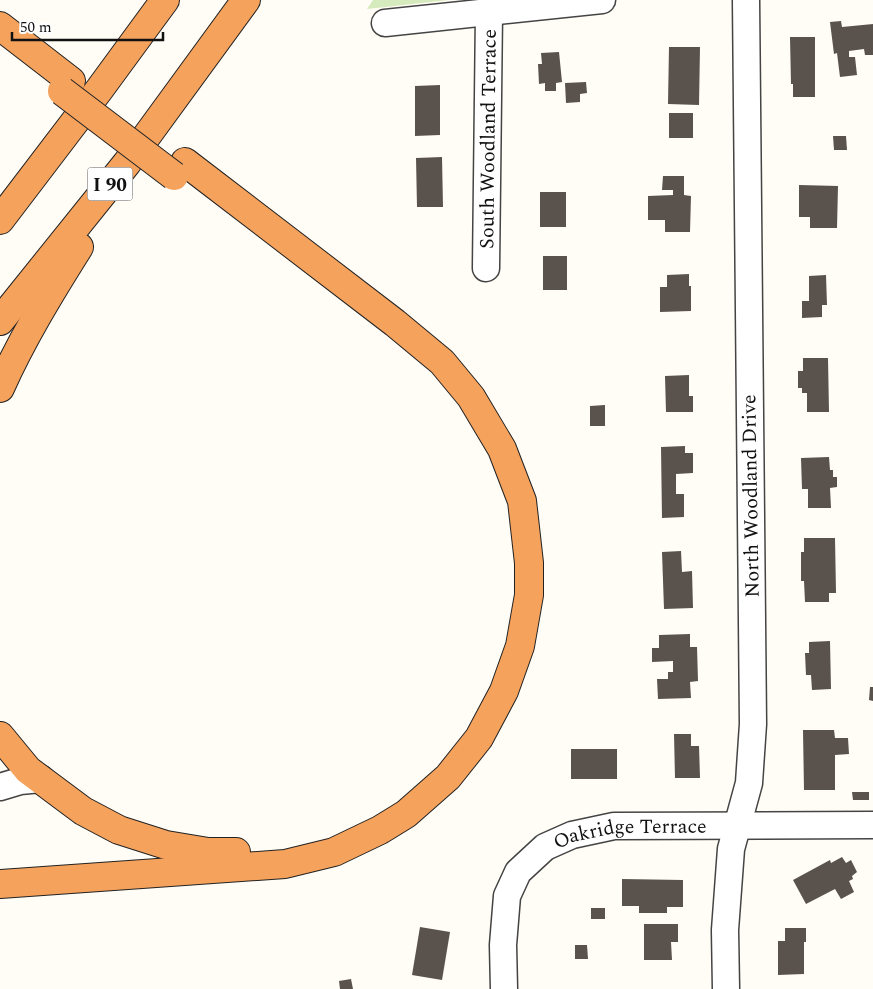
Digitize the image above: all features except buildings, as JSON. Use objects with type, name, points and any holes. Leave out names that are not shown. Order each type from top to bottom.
[{"type":"highway","points":[[0,220],[100,90],[165,0]]},
{"type":"highway","name":"I 90","points":[[0,321],[126,163],[246,0]]},
{"type":"highway","points":[[0,26],[66,86]]},
{"type":"highway","points":[[0,45],[66,86],[395,323],[442,362],[471,397],[502,449],[522,501],[530,563],[529,595],[520,646],[504,691],[479,738],[448,777],[406,814],[373,834],[334,852],[285,864],[3,880]]},
{"type":"highway","points":[[0,388],[47,298],[107,204],[126,163]]},
{"type":"highway","points":[[0,736],[28,770],[83,811],[119,830],[166,845],[208,852],[261,851],[302,844],[340,830],[390,804],[422,780],[450,750],[476,712],[498,660],[512,601],[513,575],[510,530],[500,492],[480,439],[459,405],[429,371],[179,169]]},
{"type":"street","points":[[386,23],[602,0]]},
{"type":"street","name":"North Woodland Drive","points":[[726,989],[726,912],[731,849],[749,782],[753,724],[746,0]]},
{"type":"street","name":"South Woodland Terrace","points":[[486,268],[490,12]]},
{"type":"street","points":[[0,787],[20,781],[41,779]]},
{"type":"street","name":"Oakridge Terrace","points":[[504,989],[503,945],[507,896],[518,872],[545,847],[572,834],[614,826],[873,825]]},
{"type":"green space","points":[[373,0],[449,0],[367,9]]}]
